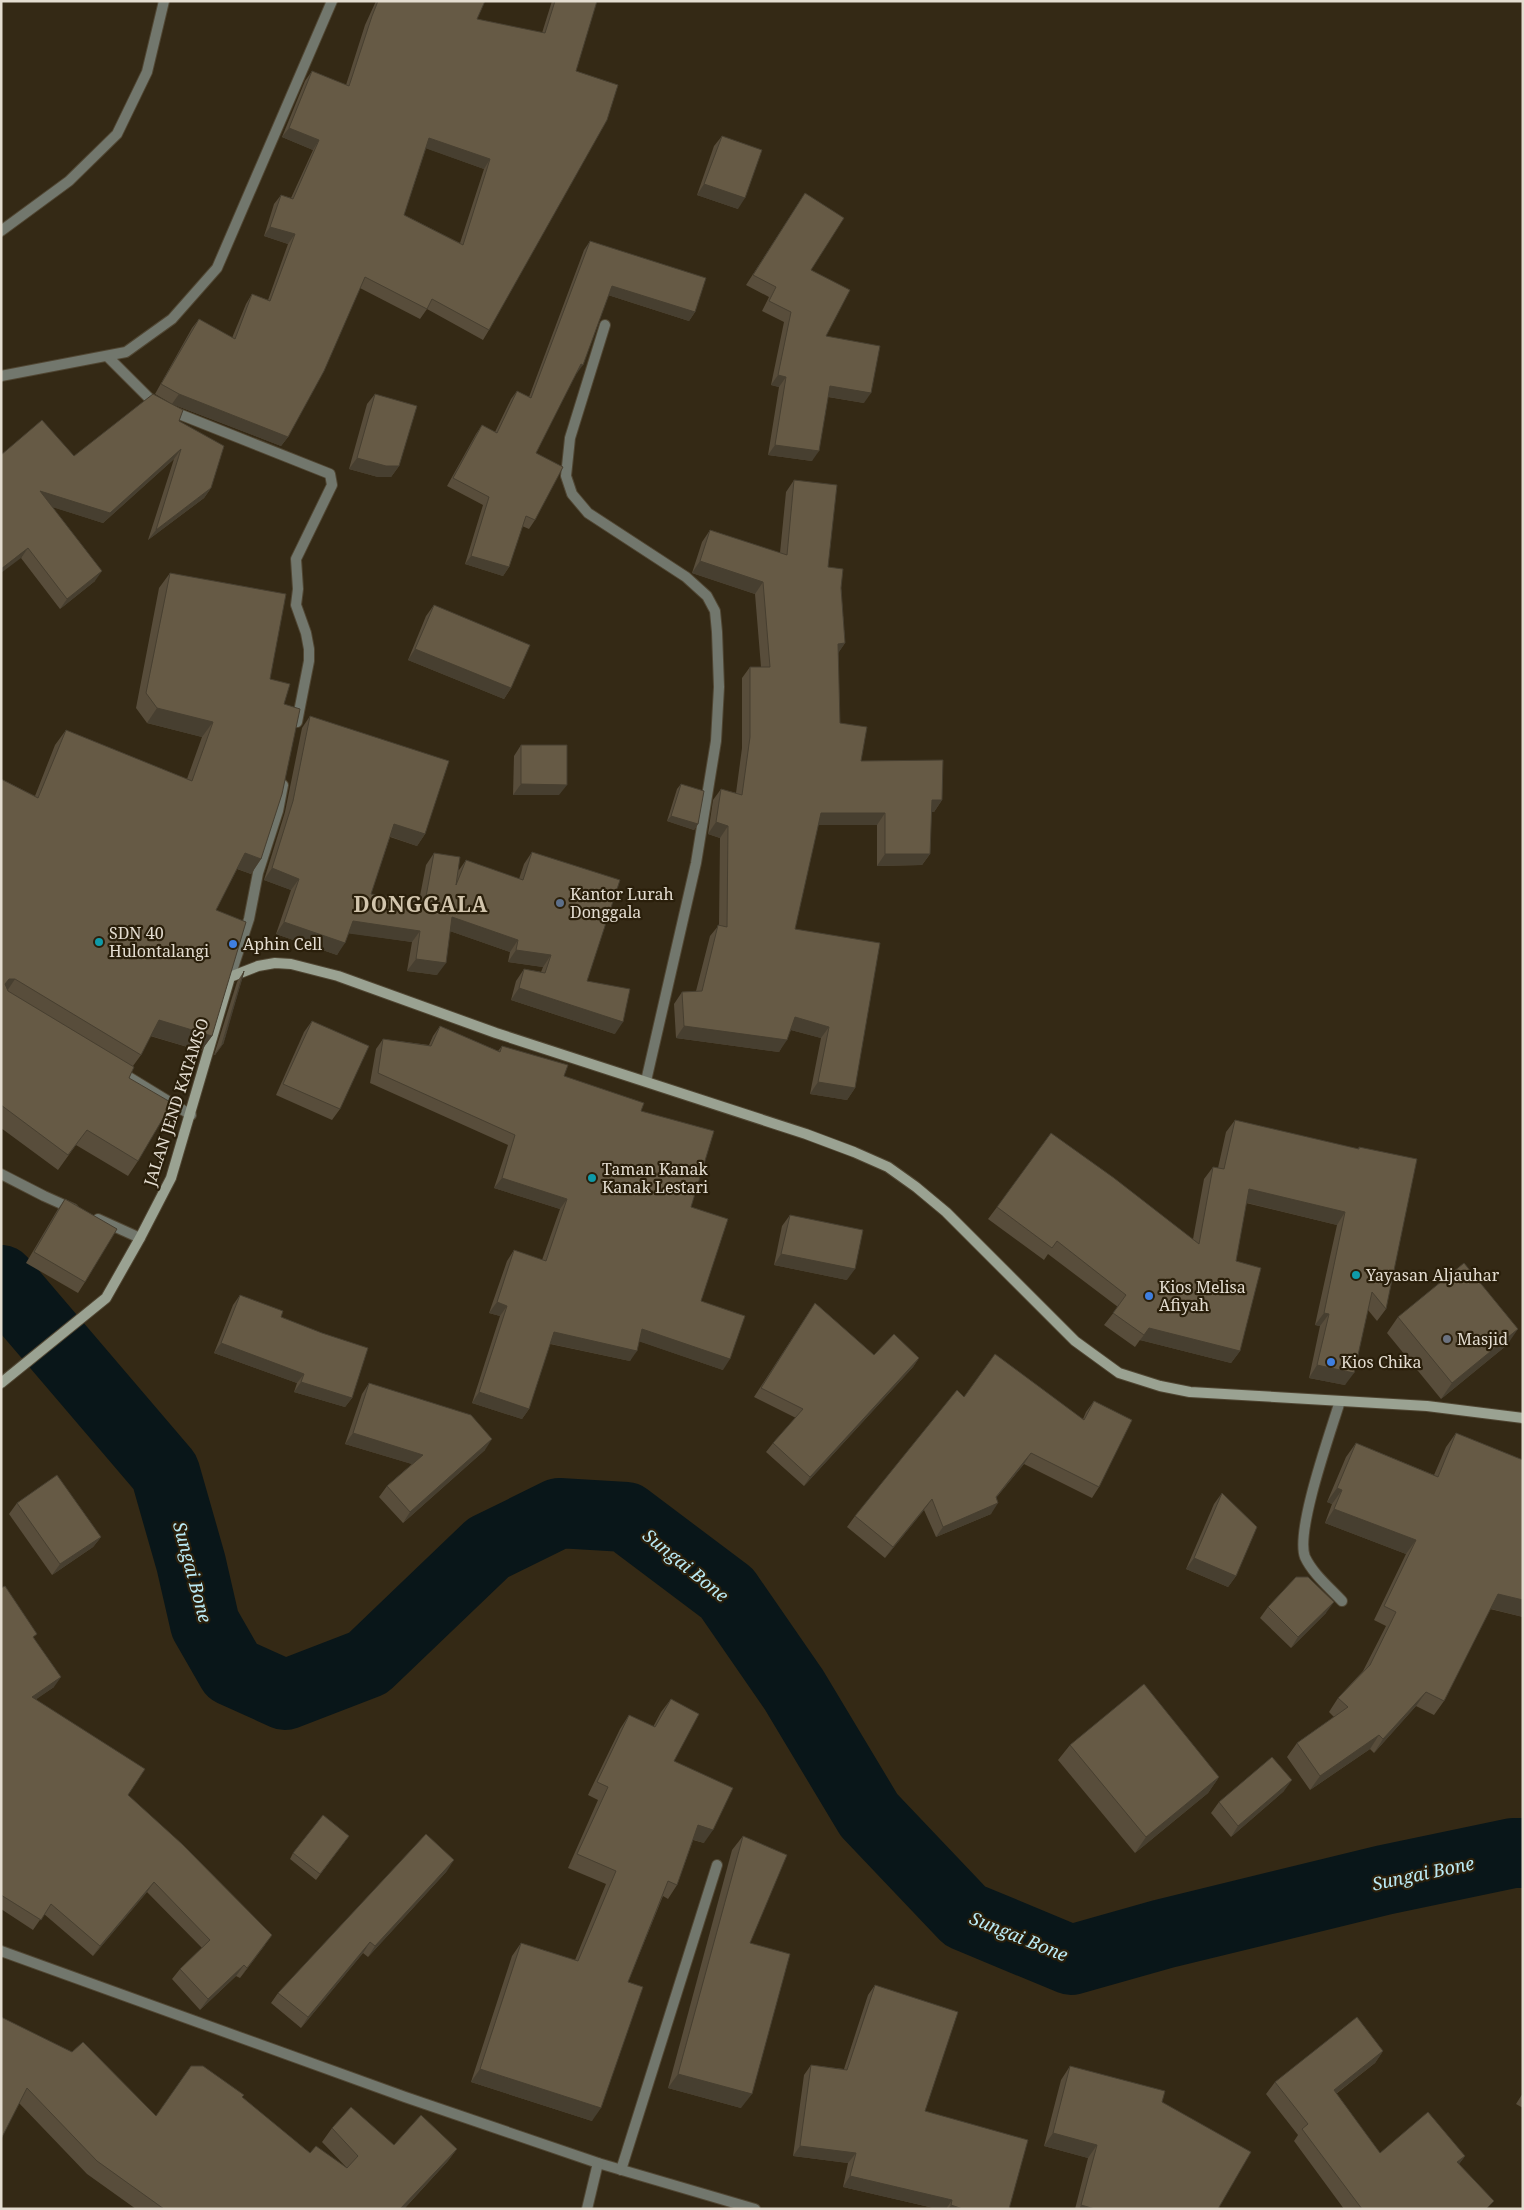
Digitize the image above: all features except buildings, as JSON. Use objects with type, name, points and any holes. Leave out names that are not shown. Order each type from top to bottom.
[{"type":"street","points":[[1,231],[69,181],[117,134],[147,72],[164,1]]},
{"type":"street","points":[[1,376],[126,352],[172,318],[217,268],[332,1]]},
{"type":"street","points":[[605,325],[570,438],[566,476],[572,494],[588,512],[686,577],[707,596],[715,610],[717,632],[719,687],[716,741],[698,854],[646,1081]]},
{"type":"street","points":[[107,356],[150,399],[169,410],[330,474],[332,485],[296,559],[298,589],[296,605],[306,633],[309,661],[295,729]]},
{"type":"street","points":[[230,977],[248,919],[258,873],[278,811],[286,774]]},
{"type":"street","points":[[230,977],[258,966],[275,963],[291,964],[338,976],[496,1033],[806,1134],[888,1167],[946,1212],[1075,1342],[1119,1373],[1160,1386],[1190,1392],[1427,1406],[1523,1418]]},
{"type":"street","name":"JALAN JEND KATAMSO","points":[[1,1383],[106,1298],[140,1238],[171,1178],[230,977]]},
{"type":"street","points":[[107,1064],[191,1114]]},
{"type":"street","points":[[1,1174],[44,1196],[140,1238]]},
{"type":"street","points":[[1340,1400],[1307,1514],[1304,1535],[1305,1556],[1315,1574],[1342,1601]]},
{"type":"street","points":[[621,2170],[717,1865]]},
{"type":"street","points":[[1,1951],[405,2098],[598,2163],[755,2209]]},
{"type":"street","points":[[587,2209],[598,2163]]},
{"type":"waterway","name":"Sungai Bone","points":[[1,1280],[165,1472],[191,1563],[205,1624],[232,1671],[285,1695],[368,1663],[488,1548],[559,1513],[626,1517],[727,1593],[794,1690],[869,1815],[965,1916],[1071,1960],[1163,1934],[1384,1880],[1513,1853],[1523,1853]]},
{"type":"place","name":"Kantor Lurah Donggala","points":[[560,903]]},
{"type":"place","name":"SDN 40 Hulontalangi","points":[[99,942]]},
{"type":"place","name":"Aphin Cell","points":[[233,944]]},
{"type":"place","name":"Taman Kanak Kanak Lestari","points":[[592,1178]]},
{"type":"place","name":"Yayasan Aljauhar","points":[[1356,1275]]},
{"type":"place","name":"Kios Melisa Afiyah","points":[[1149,1296]]},
{"type":"place","name":"Masjid","points":[[1447,1339]]},
{"type":"place","name":"Kios Chika","points":[[1331,1362]]},
{"type":"district","name":"DONGGALA","points":[[421,904]]}]
